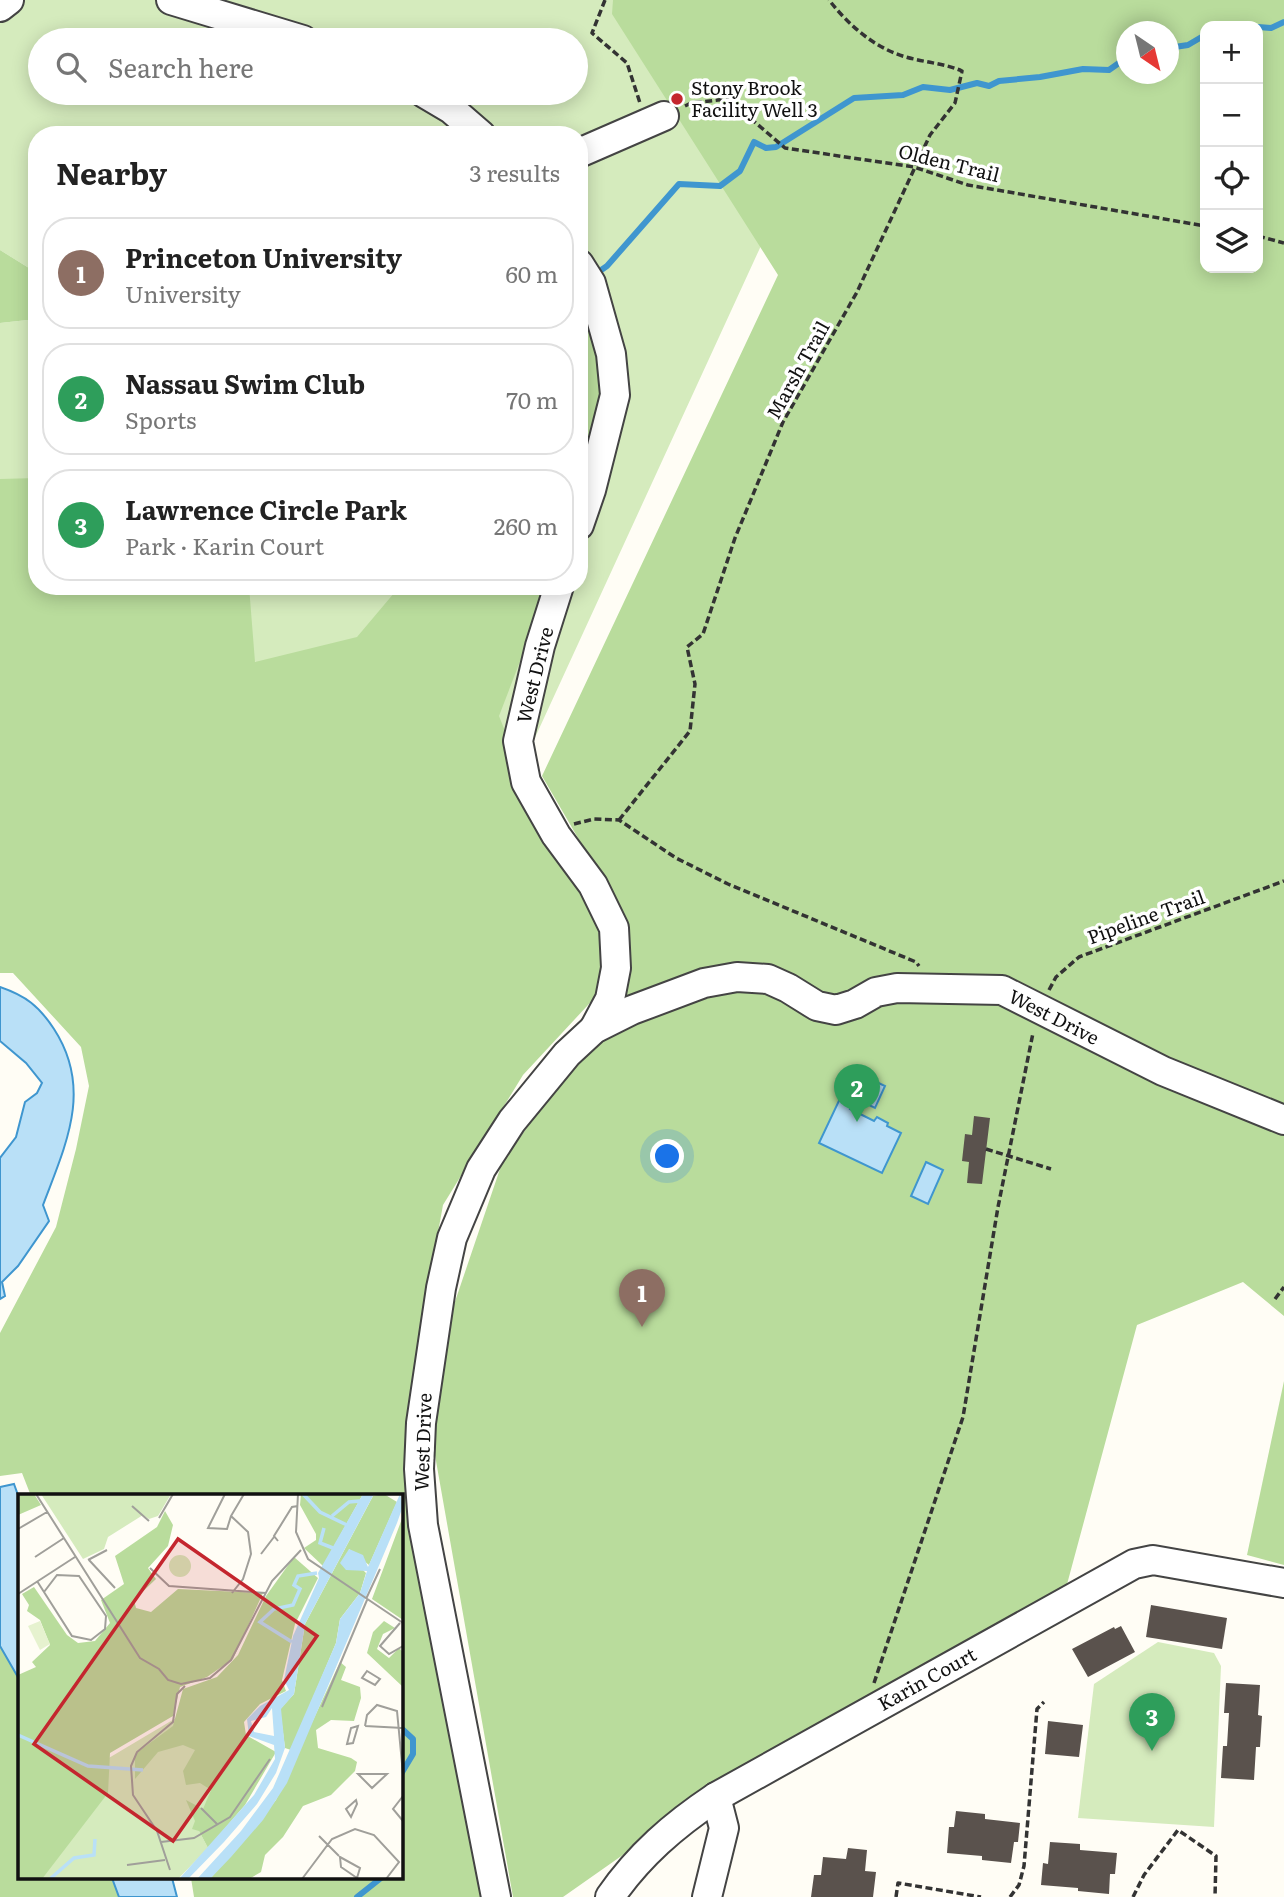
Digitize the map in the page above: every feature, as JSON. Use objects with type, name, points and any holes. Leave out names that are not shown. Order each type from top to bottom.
[{"type":"street","points":[[0,7],[9,0]]},
{"type":"street","points":[[171,0],[263,28]]},
{"type":"street","points":[[444,105],[471,126]]},
{"type":"street","points":[[588,149],[656,120]]},
{"type":"street","points":[[588,283],[611,354],[615,395],[588,499]]},
{"type":"street","name":"West Drive","points":[[556,595],[540,646],[518,741],[526,782],[556,835],[593,885],[614,928],[616,968],[610,999],[594,1029]]},
{"type":"street","name":"West Drive","points":[[496,1897],[423,1525],[419,1469],[422,1413],[441,1288],[452,1238],[481,1169],[512,1121],[567,1054],[594,1029],[632,1010],[704,983],[737,977],[768,979],[817,1006],[836,1010],[876,992],[897,988],[1002,990],[1163,1071],[1284,1120]]},
{"type":"street","name":"Karin Court","points":[[610,1897],[625,1875],[649,1849],[678,1822],[716,1797],[1134,1564],[1153,1560],[1284,1583]]},
{"type":"street","points":[[707,1897],[724,1828],[716,1797]]},
{"type":"path","points":[[605,0],[592,33],[627,63],[656,120]]},
{"type":"path","name":"Marsh Trail","points":[[619,820],[690,731],[695,684],[687,647],[703,634],[735,538],[783,422],[857,292],[930,135],[955,103],[962,71],[948,65],[911,59],[877,45],[843,19],[829,0]]},
{"type":"path","name":"Olden Trail","points":[[656,120],[691,103],[728,99],[785,148],[914,166],[968,185],[1200,225]]},
{"type":"path","points":[[1263,237],[1284,243]]},
{"type":"path","points":[[556,835],[576,823],[594,819],[619,820],[676,858],[728,884],[916,962],[940,988]]},
{"type":"path","name":"Pipeline Trail","points":[[863,1715],[963,1417],[1008,1156],[1039,1007],[1056,977],[1079,957],[1284,881]]},
{"type":"path","points":[[986,1149],[1051,1169]]},
{"type":"path","points":[[1275,1299],[1284,1287]]},
{"type":"path","points":[[1010,1897],[1019,1885],[1024,1866],[1038,1709],[1045,1702]]},
{"type":"path","points":[[1133,1897],[1143,1875],[1178,1830],[1216,1856],[1214,1897]]},
{"type":"path","points":[[896,1897],[898,1883],[981,1897]]},
{"type":"green space","points":[[0,0],[778,0],[827,102],[516,779],[107,595],[588,595],[588,126],[28,126],[28,267],[0,250]]},
{"type":"green space","points":[[613,0],[1284,0],[1284,1316],[1243,1282],[1137,1325],[1066,1588],[788,1739],[563,1897],[513,1897],[424,1393],[502,1163],[628,985],[625,919],[542,776],[778,275],[612,14]]},
{"type":"green space","points":[[0,250],[28,267],[28,320],[0,323]]},
{"type":"green space","points":[[588,316],[613,376],[588,465]]},
{"type":"green space","points":[[28,320],[28,494],[26,479],[0,479],[0,323]]},
{"type":"green space","points":[[28,478],[28,595],[250,595],[255,662],[357,637],[392,595],[546,595],[499,716],[544,829],[601,924],[601,991],[523,1075],[443,1205],[416,1353],[405,1437],[437,1645],[487,1897],[194,1897],[191,1880],[402,1880],[402,1494],[30,1494],[22,1473],[0,1476],[0,1333],[56,1227],[89,1086],[81,1047],[13,973],[0,973],[0,479]]},
{"type":"green space","points":[[1284,1381],[1284,1565],[1247,1555]]},
{"type":"green space","points":[[1158,1642],[1214,1653],[1221,1666],[1214,1827],[1078,1818],[1094,1684]]},
{"type":"green space","points":[[0,1646],[18,1677],[18,1880],[113,1880],[119,1897],[0,1897]]},
{"type":"water","points":[[0,987],[31,1003],[54,1029],[66,1051],[74,1095],[67,1138],[43,1205],[49,1221],[18,1266],[2,1282],[5,1296],[0,1299],[0,1158],[16,1137],[25,1102],[37,1093],[42,1083],[26,1063],[0,1041]]},
{"type":"water","points":[[853,1071],[885,1086],[875,1108],[855,1098],[850,1109],[874,1121],[877,1117],[901,1133],[882,1173],[819,1143]]},
{"type":"water","points":[[926,1162],[943,1170],[928,1204],[911,1196]]},
{"type":"water","points":[[14,1484],[18,1495],[18,1677],[0,1646],[0,1487]]},
{"type":"water","points":[[113,1880],[173,1880],[177,1897],[119,1897]]},
{"type":"building","points":[[974,1116],[990,1118],[982,1184],[967,1183],[969,1162],[962,1161],[965,1134],[972,1135]]},
{"type":"building","points":[[1151,1605],[1227,1618],[1222,1649],[1146,1637]]},
{"type":"building","points":[[1121,1626],[1135,1652],[1088,1677],[1072,1649]]},
{"type":"building","points":[[1226,1683],[1260,1685],[1258,1715],[1262,1716],[1260,1747],[1256,1747],[1254,1780],[1221,1778],[1229,1713],[1224,1713]]},
{"type":"building","points":[[1048,1721],[1083,1725],[1079,1757],[1045,1754]]},
{"type":"building","points":[[956,1811],[985,1814],[985,1819],[1020,1823],[1018,1842],[1014,1842],[1011,1863],[982,1860],[982,1856],[947,1853],[949,1827],[954,1827]]},
{"type":"building","points":[[1050,1842],[1080,1844],[1080,1850],[1117,1853],[1115,1874],[1110,1874],[1109,1894],[1041,1885],[1043,1863],[1048,1864]]},
{"type":"building","points":[[848,1848],[867,1850],[865,1871],[876,1872],[873,1897],[811,1897],[814,1875],[821,1875],[823,1857],[846,1859]]},
{"type":"waterway","points":[[1263,27],[1271,28],[1284,22]]},
{"type":"waterway","points":[[1179,46],[1200,38]]},
{"type":"waterway","points":[[594,275],[607,266],[679,184],[720,186],[740,171],[754,142],[766,148],[776,147],[854,98],[903,95],[923,87],[950,90],[977,83],[989,86],[999,81],[1083,69],[1109,70],[1116,65]]},
{"type":"waterway","points":[[402,1729],[413,1739],[413,1754],[402,1772]]},
{"type":"waterway","points":[[357,1897],[378,1880]]},
{"type":"place","name":"Stony Brook Facility Well 3","points":[[677,99]]},
{"type":"place","name":"Nassau Swim Club","points":[[857,1122]]},
{"type":"place","name":"Princeton University","points":[[642,1327]]},
{"type":"place","name":"Lawrence Circle Park","points":[[1152,1751]]}]
